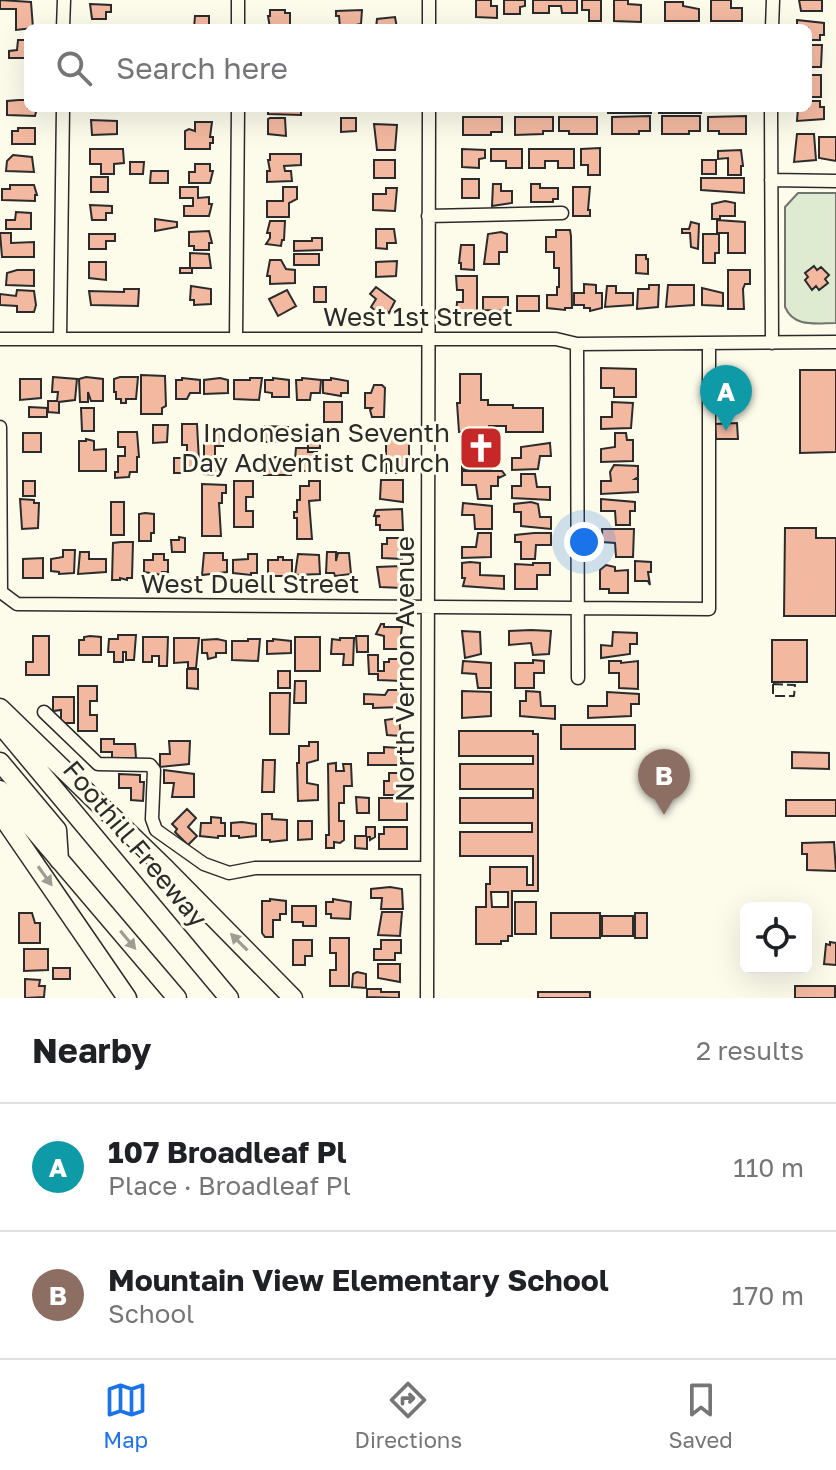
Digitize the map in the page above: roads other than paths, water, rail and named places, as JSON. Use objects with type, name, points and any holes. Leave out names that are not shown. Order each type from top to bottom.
[{"type":"highway","points":[[0,708],[293,998]]},
{"type":"highway","name":"Foothill Freeway","points":[[0,724],[229,998]]},
{"type":"highway","points":[[0,747],[26,778],[49,782]]},
{"type":"highway","points":[[0,762],[57,830],[59,860]]},
{"type":"highway","points":[[0,790],[177,998]]},
{"type":"highway","points":[[0,813],[127,998]]},
{"type":"street","points":[[63,24],[64,0]]},
{"type":"street","points":[[238,0],[238,24]]},
{"type":"street","points":[[429,0],[429,24]]},
{"type":"street","points":[[772,24],[773,0]]},
{"type":"street","points":[[60,339],[63,112]]},
{"type":"street","points":[[236,339],[238,112]]},
{"type":"street","name":"North Vernon Avenue","points":[[427,998],[429,112]]},
{"type":"street","points":[[771,112],[772,343]]},
{"type":"street","points":[[771,180],[836,181]]},
{"type":"street","points":[[428,216],[562,213]]},
{"type":"street","name":"West 1st Street","points":[[0,339],[556,339],[577,344],[836,342]]},
{"type":"street","name":"West Duell Street","points":[[0,427],[1,592],[17,604],[709,609],[709,343]]},
{"type":"street","points":[[577,344],[578,678]]},
{"type":"street","points":[[44,712],[98,764],[150,765],[154,770],[152,819],[156,830],[204,864],[229,873],[255,868],[426,868]]},
{"type":"place","name":"107 Broadleaf Pl","points":[[726,431]]},
{"type":"place","name":"Indonesian Seventh Day Adventist Church","points":[[481,448]]},
{"type":"place","name":"Mountain View Elementary School","points":[[664,815]]}]
